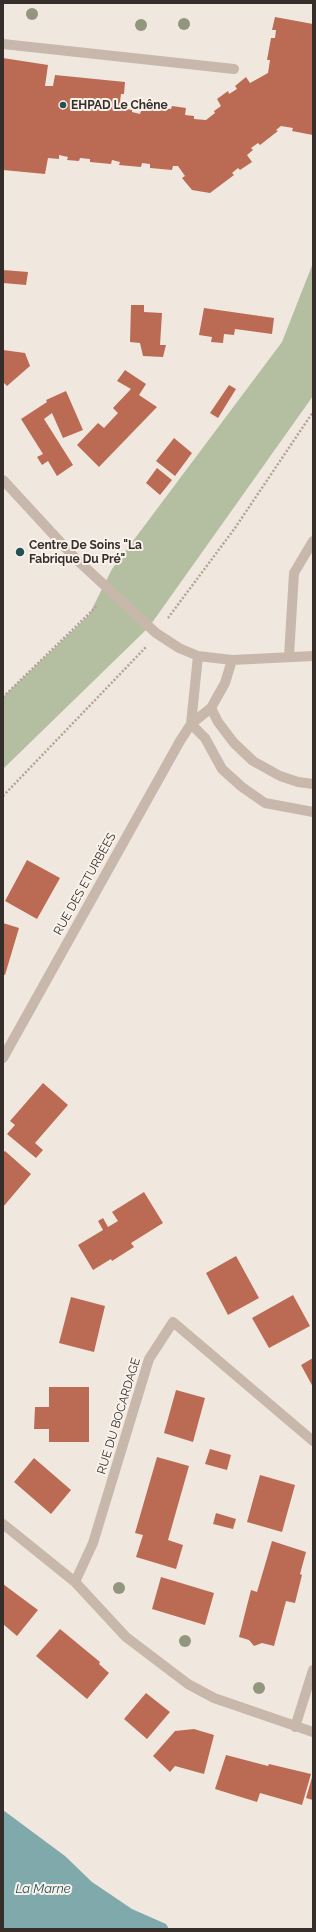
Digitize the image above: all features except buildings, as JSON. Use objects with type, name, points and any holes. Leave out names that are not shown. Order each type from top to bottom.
[{"type":"street","points":[[3,44],[234,69]]},
{"type":"street","points":[[3,480],[75,558],[156,633],[179,648],[198,656],[232,660],[313,656]]},
{"type":"street","points":[[289,656],[294,573],[313,541]]},
{"type":"street","name":"RUE DES ETURBÉES","points":[[191,724],[198,656]]},
{"type":"street","name":"RUE DES ETURBÉES","points":[[3,1058],[191,724],[211,708],[225,683],[232,660]]},
{"type":"street","points":[[211,708],[218,722],[234,743],[253,761],[280,776],[298,782],[313,784]]},
{"type":"street","points":[[191,724],[205,738],[222,769],[242,787],[265,803],[313,812]]},
{"type":"street","name":"RUE DU BOCARDAGE","points":[[76,1582],[93,1543],[149,1359],[173,1322],[313,1441]]},
{"type":"street","points":[[3,1524],[76,1582],[126,1637],[188,1684],[214,1698],[313,1732]]},
{"type":"street","points":[[296,1727],[313,1670]]},
{"type":"path","points":[[3,796],[140,654],[234,528],[313,412]]},
{"type":"path","points":[[3,697],[112,592]]},
{"type":"green space","points":[[313,263],[313,396],[149,627],[3,769],[3,697],[89,615],[112,569],[282,342]]},
{"type":"water","name":"La Marne","points":[[3,1810],[65,1856],[92,1882],[132,1909],[166,1924],[169,1929],[3,1929]]},
{"type":"place","name":"EHPAD Le Chêne","points":[[63,105]]},
{"type":"place","name":"Centre De Soins \"La Fabrique Du Pré\"","points":[[20,552]]}]
